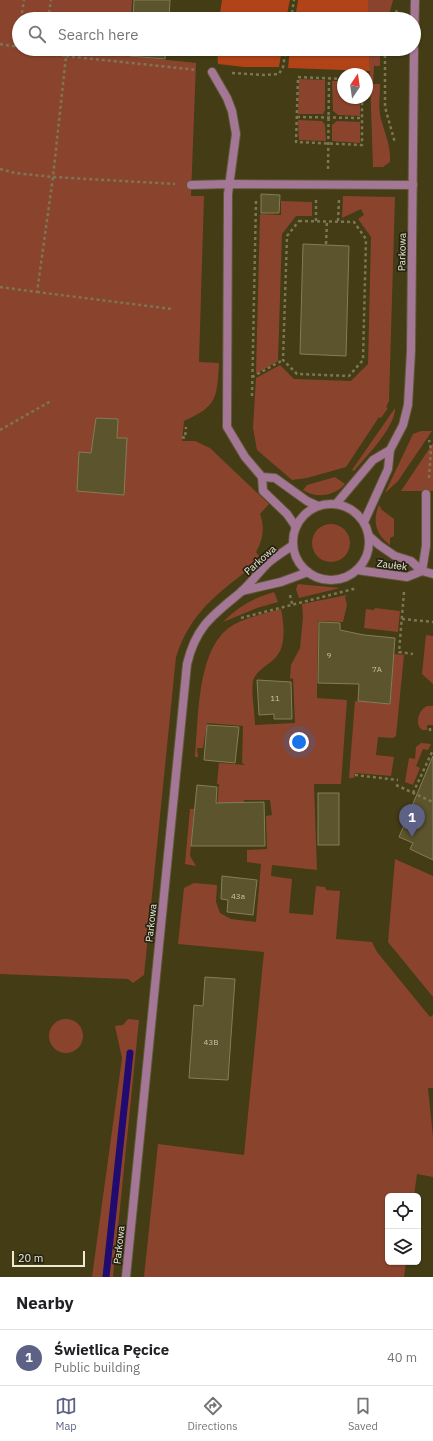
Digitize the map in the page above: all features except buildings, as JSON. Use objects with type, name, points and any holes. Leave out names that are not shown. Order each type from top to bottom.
[{"type":"street","points":[[415,0],[415,12]]},
{"type":"street","name":"Parkowa","points":[[364,522],[388,469],[390,450],[403,425],[409,395],[414,56]]},
{"type":"street","points":[[212,72],[223,89],[235,126],[235,147],[228,196],[226,424],[233,440],[262,477],[263,490],[287,514],[296,527]]},
{"type":"street","points":[[191,185],[413,185]]},
{"type":"street","points":[[336,504],[373,460],[390,450]]},
{"type":"street","points":[[262,477],[275,478],[307,502],[318,506]]},
{"type":"street","points":[[422,571],[426,546],[426,494]]},
{"type":"street","points":[[336,504],[352,509],[364,522],[369,536],[368,553],[357,570],[348,576],[330,580],[319,578],[308,572],[298,560],[293,545],[296,527],[306,513],[318,506],[336,504]]},
{"type":"street","name":"Zaułek","points":[[369,536],[395,556],[414,562],[422,571],[433,574]]},
{"type":"street","name":"Parkowa","points":[[126,1277],[187,664],[192,646],[203,626],[223,604],[241,591],[270,562],[293,545]]},
{"type":"street","name":"Zaułek","points":[[357,570],[408,577],[413,577],[422,571]]},
{"type":"street","name":"Parkowa","points":[[241,591],[281,582],[308,572]]},
{"type":"path","points":[[22,12],[24,0]]},
{"type":"path","points":[[49,12],[51,0]]},
{"type":"path","points":[[292,12],[294,0]]},
{"type":"path","points":[[0,44],[12,46]]},
{"type":"path","points":[[37,292],[53,176],[66,56],[212,72],[264,75],[279,74],[284,68],[285,56]]},
{"type":"path","points":[[385,56],[385,107],[396,148]]},
{"type":"path","points":[[337,79],[298,77],[296,142],[362,146],[362,104]]},
{"type":"path","points":[[328,184],[329,79]]},
{"type":"path","points":[[297,117],[362,118]]},
{"type":"path","points":[[0,169],[15,173],[191,185]]},
{"type":"path","points":[[252,396],[256,198]]},
{"type":"path","points":[[299,221],[354,222],[366,238],[363,360],[349,376],[297,374],[283,360],[287,236],[299,221]]},
{"type":"path","points":[[326,221],[326,244]]},
{"type":"path","points":[[0,287],[172,310]]},
{"type":"path","points":[[252,376],[283,360]]},
{"type":"path","points":[[0,430],[50,401]]},
{"type":"path","points":[[182,438],[185,438],[186,427]]},
{"type":"path","points":[[426,494],[431,464],[429,440]]},
{"type":"path","points":[[241,618],[361,587]]},
{"type":"path","points":[[405,590],[399,652],[413,654]]},
{"type":"path","points":[[402,619],[433,622]]},
{"type":"path","points":[[430,731],[430,728],[433,728]]},
{"type":"path","points":[[413,793],[433,750]]},
{"type":"path","points":[[355,775],[398,780]]},
{"type":"path","points":[[396,785],[433,802]]},
{"type":"shaded area","points":[[0,0],[132,0],[131,12],[12,12],[12,56],[130,56],[196,63],[191,196],[204,196],[199,362],[219,363],[214,399],[204,410],[184,421],[182,441],[195,441],[210,448],[269,504],[260,514],[262,519],[262,533],[256,552],[261,559],[210,601],[200,612],[183,640],[176,657],[144,975],[133,983],[128,979],[0,974]]},
{"type":"shaded area","points":[[222,0],[290,0],[287,12],[220,12]]},
{"type":"shaded area","points":[[298,0],[368,0],[368,12],[296,12]]},
{"type":"shaded area","points":[[368,0],[393,0],[390,12],[368,12]]},
{"type":"shaded area","points":[[217,56],[281,56],[279,67],[244,67],[218,64]]},
{"type":"shaded area","points":[[289,56],[369,56],[370,68],[337,68],[337,70],[288,68]]},
{"type":"shaded area","points":[[369,56],[380,56],[380,66],[374,66],[373,84],[373,68],[370,68]]},
{"type":"shaded area","points":[[299,79],[325,80],[325,110],[323,114],[298,114]]},
{"type":"shaded area","points":[[332,81],[337,81],[337,104],[360,104],[360,116],[338,115],[333,111]]},
{"type":"shaded area","points":[[373,84],[380,84],[380,115],[390,151],[390,162],[383,167],[373,167],[371,104],[373,104]]},
{"type":"shaded area","points":[[298,120],[322,121],[325,125],[326,141],[299,140]]},
{"type":"shaded area","points":[[337,121],[360,122],[360,143],[332,141],[332,125]]},
{"type":"shaded area","points":[[343,196],[395,197],[389,401],[386,407],[388,408],[381,418],[379,417],[346,467],[307,478],[292,480],[257,450],[253,428],[256,378],[280,365],[294,379],[351,381],[368,364],[371,237],[358,219],[364,215],[361,209],[342,218]]},
{"type":"shaded area","points":[[281,201],[312,202],[312,216],[296,216],[282,234],[278,361],[256,374],[260,214],[281,215]]},
{"type":"shaded area","points":[[395,408],[391,423],[386,432],[373,450],[354,471],[352,470]]},
{"type":"shaded area","points":[[421,431],[432,431],[398,481],[385,493],[413,434]]},
{"type":"shaded area","points":[[433,443],[433,491],[401,491]]},
{"type":"shaded area","points":[[335,477],[345,484],[331,494],[314,495],[303,490],[307,485]]},
{"type":"shaded area","points":[[379,505],[382,510],[394,519],[394,536],[390,538],[390,545],[381,537],[377,527],[376,517]]},
{"type":"shaded area","points":[[327,524],[335,524],[345,529],[349,536],[349,550],[345,557],[335,562],[327,562],[317,557],[315,554],[312,547],[312,539],[317,529],[320,527]]},
{"type":"shaded area","points":[[298,584],[340,588],[299,598],[296,589]]},
{"type":"shaded area","points":[[274,592],[278,602],[257,608],[223,622],[246,604],[259,597]]},
{"type":"shaded area","points":[[347,595],[345,597],[347,605],[343,622],[318,621],[317,698],[347,700],[341,784],[314,784],[317,870],[272,865],[271,876],[292,879],[289,913],[313,915],[316,886],[325,887],[326,890],[340,891],[336,939],[372,942],[377,952],[430,1017],[433,1015],[433,1088],[428,1088],[433,1137],[433,1177],[417,1174],[414,1193],[385,1193],[385,1265],[406,1265],[404,1277],[144,1277],[158,1144],[244,1155],[264,952],[178,944],[184,888],[194,883],[217,885],[216,902],[220,913],[231,919],[256,922],[261,864],[247,862],[247,850],[267,849],[266,816],[272,815],[270,800],[244,800],[244,823],[216,821],[219,763],[245,765],[242,763],[243,726],[207,723],[203,748],[197,748],[198,757],[195,757],[199,703],[206,665],[213,648],[222,634],[235,624],[252,617],[281,609],[284,636],[281,649],[274,659],[258,672],[253,682],[255,725],[295,723],[293,678],[290,679],[291,665],[300,648],[303,617],[302,604]]},
{"type":"shaded area","points":[[375,608],[400,611],[398,632],[364,628],[366,609],[374,610]]},
{"type":"shaded area","points":[[426,635],[433,636],[433,684],[422,674]]},
{"type":"shaded area","points":[[394,654],[404,655],[396,736],[393,738],[378,737],[376,755],[394,757],[391,776],[355,773],[354,778],[349,778],[355,701],[390,704]]},
{"type":"shaded area","points":[[427,706],[433,706],[433,725],[427,725],[427,730],[422,730],[418,724],[418,717],[422,710]]},
{"type":"shaded area","points":[[421,743],[431,744],[428,750],[423,749],[416,766],[420,768],[413,785],[405,782],[409,758],[415,759],[416,747]]},
{"type":"shaded area","points":[[190,809],[194,809],[190,856],[196,866],[185,864]]},
{"type":"shaded area","points":[[395,859],[433,876],[433,997],[388,942]]},
{"type":"shaded area","points":[[69,1019],[78,1024],[82,1029],[82,1043],[78,1048],[73,1052],[63,1053],[59,1052],[50,1043],[49,1033],[50,1029],[59,1020]]},
{"type":"shaded area","points":[[128,1019],[139,1020],[113,1277],[92,1277],[122,1058],[115,1026],[123,1025]]},
{"type":"waterway","points":[[106,1277],[130,1053]]},
{"type":"place","name":"Świetlica Pęcice","points":[[412,837]]}]
